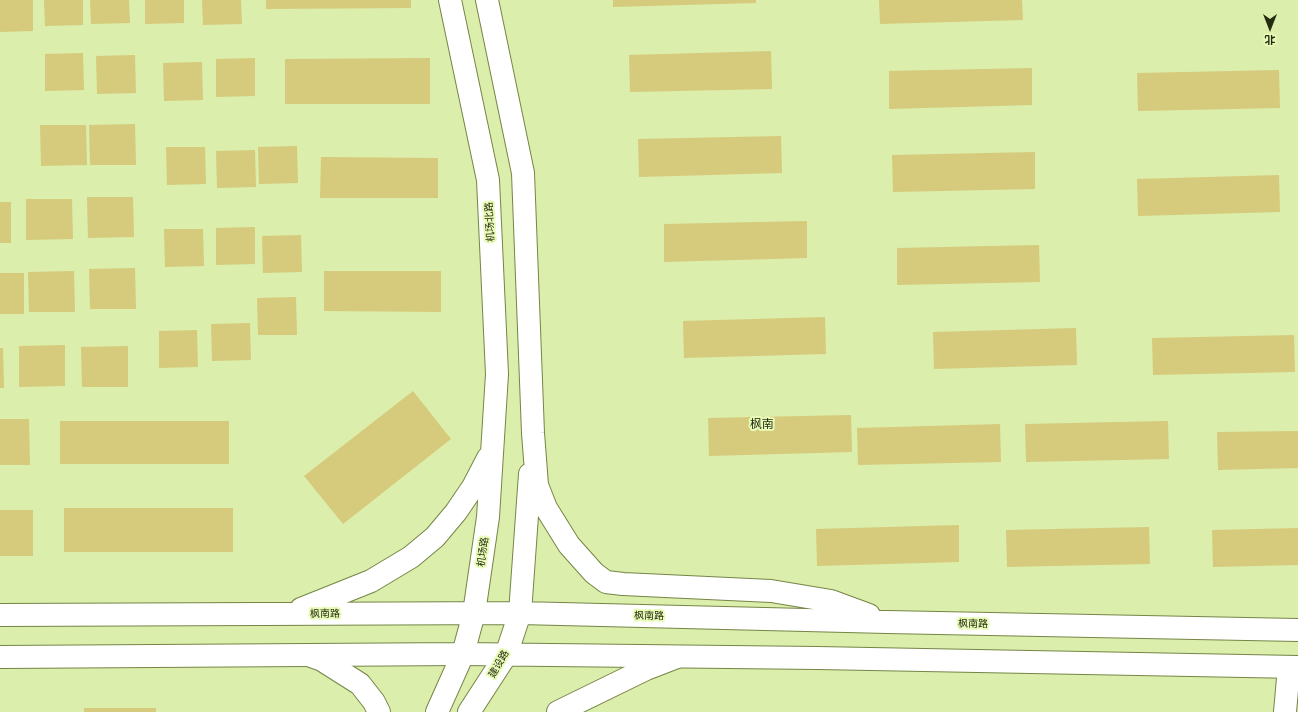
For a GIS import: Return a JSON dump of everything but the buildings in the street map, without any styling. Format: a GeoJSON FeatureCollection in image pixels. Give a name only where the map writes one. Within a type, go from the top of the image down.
{"type":"FeatureCollection","features":[{"type":"Feature","properties":{"kind":"main road","name":"机场北路"},"geometry":{"type":"LineString","coordinates":[[450,0],[488,180],[497,374],[492,448]]}},
{"type":"Feature","properties":{"kind":"main road"},"geometry":{"type":"LineString","coordinates":[[487,0],[523,173],[533,433],[537,485],[546,508],[569,545],[594,573],[606,582],[771,591],[831,601],[887,622]]}},
{"type":"Feature","properties":{"kind":"main road"},"geometry":{"type":"LineString","coordinates":[[520,613],[533,433]]}},
{"type":"Feature","properties":{"kind":"main road","name":"机场路"},"geometry":{"type":"LineString","coordinates":[[463,654],[474,613],[488,517],[492,448]]}},
{"type":"Feature","properties":{"kind":"main road"},"geometry":{"type":"LineString","coordinates":[[287,614],[371,581],[411,557],[435,537],[456,512],[473,487],[492,448]]}},
{"type":"Feature","properties":{"kind":"main road","name":"枫南路"},"geometry":{"type":"LineString","coordinates":[[0,615],[520,613],[1298,630]]}},
{"type":"Feature","properties":{"kind":"main road","name":"建设路"},"geometry":{"type":"LineString","coordinates":[[469,712],[506,655],[520,613]]}},
{"type":"Feature","properties":{"kind":"main road"},"geometry":{"type":"LineString","coordinates":[[437,712],[463,654]]}},
{"type":"Feature","properties":{"kind":"main road"},"geometry":{"type":"LineString","coordinates":[[0,657],[463,654],[816,658],[1293,667],[1285,712]]}},
{"type":"Feature","properties":{"kind":"main road"},"geometry":{"type":"LineString","coordinates":[[308,655],[322,660],[360,684],[374,702],[379,712]]}},
{"type":"Feature","properties":{"kind":"main road"},"geometry":{"type":"LineString","coordinates":[[558,712],[676,657]]}},
{"type":"Feature","properties":{"kind":"district","name":"枫南"},"geometry":{"type":"Point","coordinates":[762,424]}}]}
